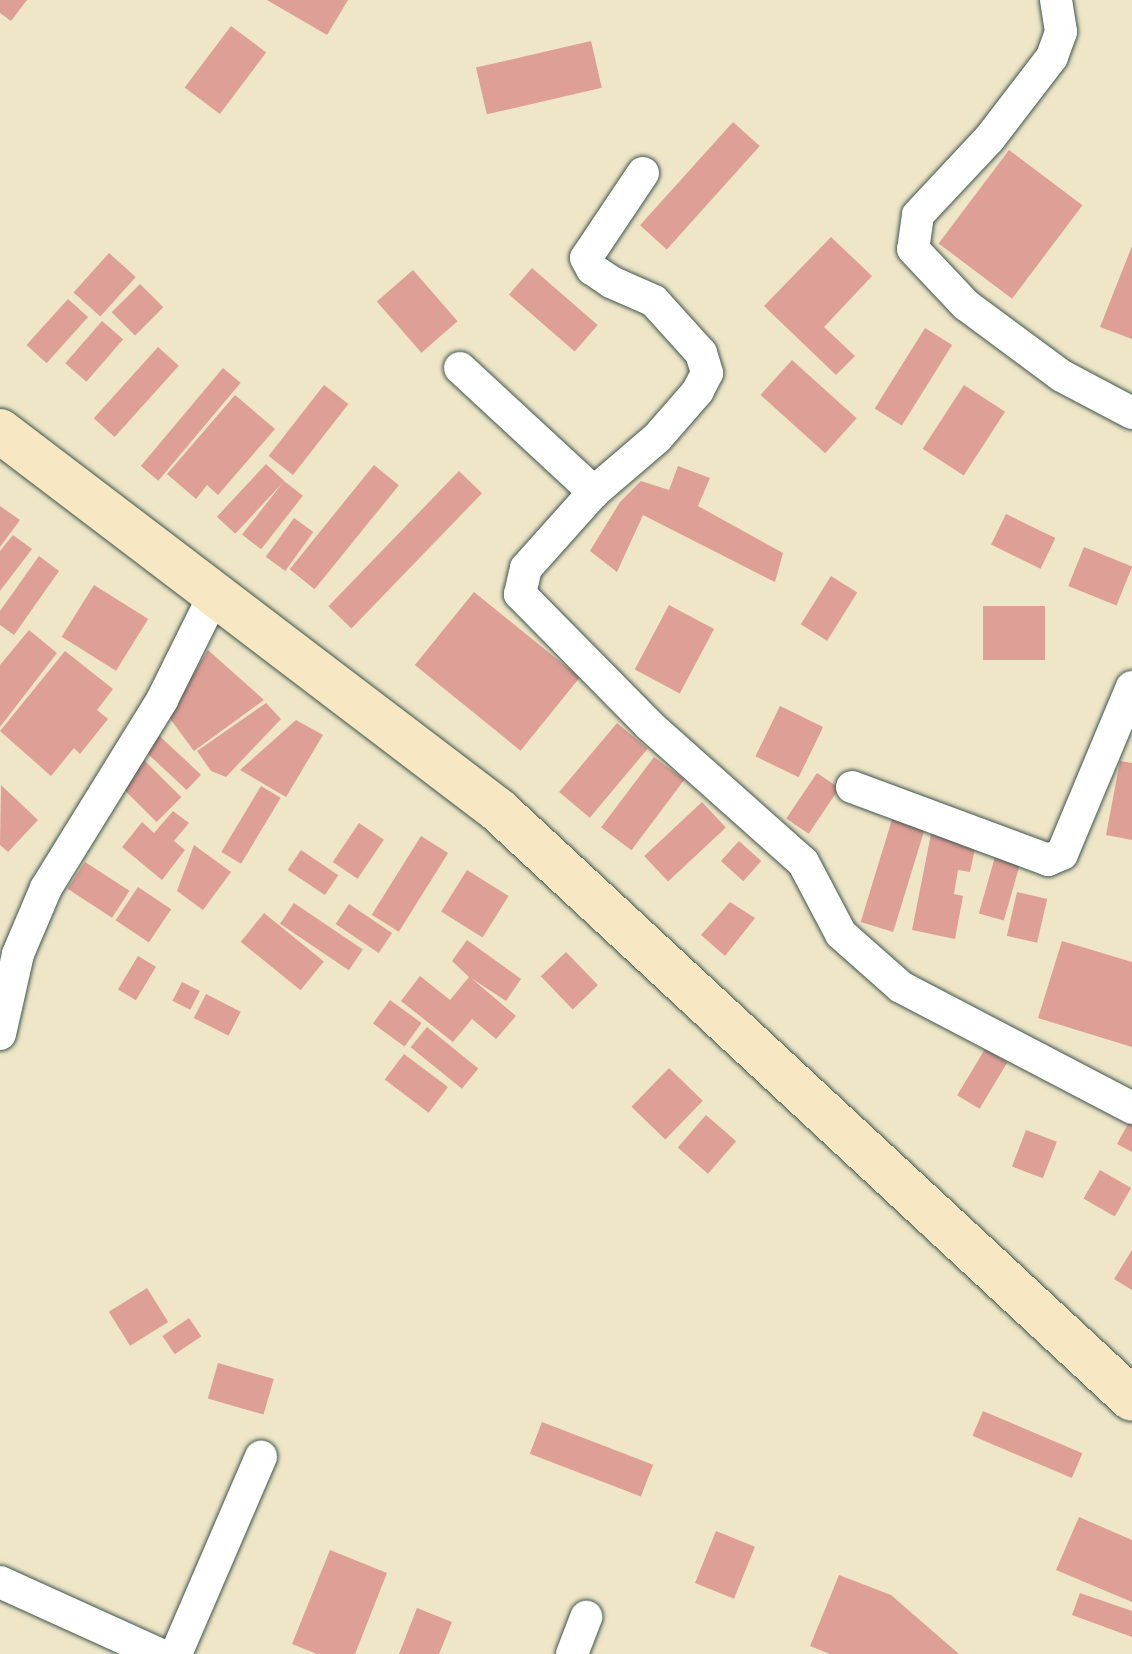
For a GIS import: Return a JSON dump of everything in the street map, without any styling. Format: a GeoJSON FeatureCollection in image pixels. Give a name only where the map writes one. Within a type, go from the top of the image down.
{"type":"FeatureCollection","features":[{"type":"Feature","properties":{"kind":"street"},"geometry":{"type":"LineString","coordinates":[[1056,0],[1061,32],[1052,57],[989,139],[918,215],[913,249],[966,305],[1062,376],[1132,413]]}},
{"type":"Feature","properties":{"kind":"street"},"geometry":{"type":"LineString","coordinates":[[643,173],[586,258],[592,269],[611,282],[654,301],[701,353],[707,373],[698,391],[657,438],[594,492],[526,568],[520,594],[534,613],[803,862],[841,934],[901,987],[1132,1108]]}},
{"type":"Feature","properties":{"kind":"street"},"geometry":{"type":"LineString","coordinates":[[460,368],[594,492]]}},
{"type":"Feature","properties":{"kind":"street"},"geometry":{"type":"LineString","coordinates":[[0,431],[498,810],[1132,1399]]}},
{"type":"Feature","properties":{"kind":"street"},"geometry":{"type":"LineString","coordinates":[[0,1034],[18,954],[46,888],[162,700],[215,593]]}},
{"type":"Feature","properties":{"kind":"street"},"geometry":{"type":"LineString","coordinates":[[852,787],[1048,860],[1062,854],[1132,687]]}},
{"type":"Feature","properties":{"kind":"street"},"geometry":{"type":"LineString","coordinates":[[176,1654],[261,1457]]}},
{"type":"Feature","properties":{"kind":"street"},"geometry":{"type":"LineString","coordinates":[[0,1582],[159,1654]]}},
{"type":"Feature","properties":{"kind":"street"},"geometry":{"type":"LineString","coordinates":[[572,1654],[586,1617]]}},
{"type":"Feature","properties":{"kind":"building"},"geometry":{"type":"Polygon","coordinates":[[[0,0],[27,0],[11,21],[0,13],[0,0]]]}},
{"type":"Feature","properties":{"kind":"building"},"geometry":{"type":"Polygon","coordinates":[[[267,0],[348,0],[327,35],[267,0]]]}},
{"type":"Feature","properties":{"kind":"building"},"geometry":{"type":"Polygon","coordinates":[[[231,26],[266,52],[220,114],[185,87],[231,26]]]}},
{"type":"Feature","properties":{"kind":"building"},"geometry":{"type":"Polygon","coordinates":[[[591,41],[602,88],[487,114],[476,68],[591,41]]]}},
{"type":"Feature","properties":{"kind":"building"},"geometry":{"type":"Polygon","coordinates":[[[733,122],[760,146],[667,249],[640,225],[733,122]]]}},
{"type":"Feature","properties":{"kind":"building"},"geometry":{"type":"Polygon","coordinates":[[[1009,150],[1082,205],[1012,299],[939,243],[1009,150]]]}},
{"type":"Feature","properties":{"kind":"building"},"geometry":{"type":"Polygon","coordinates":[[[831,237],[872,276],[824,327],[855,356],[836,375],[764,306],[831,237]]]}},
{"type":"Feature","properties":{"kind":"building"},"geometry":{"type":"Polygon","coordinates":[[[1132,246],[1132,339],[1100,327],[1132,246]]]}},
{"type":"Feature","properties":{"kind":"building"},"geometry":{"type":"Polygon","coordinates":[[[109,253],[136,277],[100,316],[74,292],[109,253]]]}},
{"type":"Feature","properties":{"kind":"building"},"geometry":{"type":"Polygon","coordinates":[[[532,268],[598,325],[575,351],[509,294],[532,268]]]}},
{"type":"Feature","properties":{"kind":"building"},"geometry":{"type":"Polygon","coordinates":[[[413,270],[458,321],[421,353],[377,301],[413,270]]]}},
{"type":"Feature","properties":{"kind":"building"},"geometry":{"type":"Polygon","coordinates":[[[140,284],[163,307],[135,336],[112,312],[140,284]]]}},
{"type":"Feature","properties":{"kind":"building"},"geometry":{"type":"Polygon","coordinates":[[[68,299],[88,317],[47,363],[27,345],[68,299]]]}},
{"type":"Feature","properties":{"kind":"building"},"geometry":{"type":"Polygon","coordinates":[[[102,321],[123,339],[86,382],[65,363],[102,321]]]}},
{"type":"Feature","properties":{"kind":"building"},"geometry":{"type":"Polygon","coordinates":[[[925,328],[952,345],[902,426],[875,409],[925,328]]]}},
{"type":"Feature","properties":{"kind":"building"},"geometry":{"type":"Polygon","coordinates":[[[158,347],[179,366],[115,437],[94,418],[158,347]]]}},
{"type":"Feature","properties":{"kind":"building"},"geometry":{"type":"Polygon","coordinates":[[[792,360],[857,418],[825,453],[761,395],[792,360]]]}},
{"type":"Feature","properties":{"kind":"building"},"geometry":{"type":"Polygon","coordinates":[[[223,368],[241,383],[158,481],[141,466],[223,368]]]}},
{"type":"Feature","properties":{"kind":"building"},"geometry":{"type":"Polygon","coordinates":[[[324,385],[348,404],[293,475],[269,456],[324,385]]]}},
{"type":"Feature","properties":{"kind":"building"},"geometry":{"type":"Polygon","coordinates":[[[964,385],[1005,412],[964,475],[923,449],[964,385]]]}},
{"type":"Feature","properties":{"kind":"building"},"geometry":{"type":"Polygon","coordinates":[[[235,395],[275,429],[218,495],[207,485],[196,499],[167,474],[235,395]]]}},
{"type":"Feature","properties":{"kind":"building"},"geometry":{"type":"Polygon","coordinates":[[[266,464],[284,481],[235,534],[217,517],[266,464]]]}},
{"type":"Feature","properties":{"kind":"building"},"geometry":{"type":"Polygon","coordinates":[[[374,465],[399,485],[315,589],[290,569],[374,465]]]}},
{"type":"Feature","properties":{"kind":"building"},"geometry":{"type":"Polygon","coordinates":[[[678,466],[710,478],[698,506],[783,553],[775,582],[643,515],[617,572],[590,551],[620,502],[641,481],[669,490],[678,466]]]}},
{"type":"Feature","properties":{"kind":"building"},"geometry":{"type":"Polygon","coordinates":[[[459,471],[482,493],[351,628],[328,606],[459,471]]]}},
{"type":"Feature","properties":{"kind":"building"},"geometry":{"type":"Polygon","coordinates":[[[284,481],[303,496],[261,549],[242,535],[284,481]]]}},
{"type":"Feature","properties":{"kind":"building"},"geometry":{"type":"Polygon","coordinates":[[[0,506],[20,520],[0,547],[0,506]]]}},
{"type":"Feature","properties":{"kind":"building"},"geometry":{"type":"Polygon","coordinates":[[[1006,514],[1055,538],[1041,569],[991,545],[1006,514]]]}},
{"type":"Feature","properties":{"kind":"building"},"geometry":{"type":"Polygon","coordinates":[[[294,518],[313,532],[285,571],[266,557],[294,518]]]}},
{"type":"Feature","properties":{"kind":"building"},"geometry":{"type":"Polygon","coordinates":[[[13,535],[32,549],[0,591],[0,551],[13,535]]]}},
{"type":"Feature","properties":{"kind":"building"},"geometry":{"type":"Polygon","coordinates":[[[1084,547],[1132,566],[1116,605],[1068,586],[1084,547]]]}},
{"type":"Feature","properties":{"kind":"building"},"geometry":{"type":"Polygon","coordinates":[[[39,556],[59,571],[14,635],[0,625],[0,611],[39,556]]]}},
{"type":"Feature","properties":{"kind":"building"},"geometry":{"type":"Polygon","coordinates":[[[831,576],[857,592],[827,641],[801,624],[831,576]]]}},
{"type":"Feature","properties":{"kind":"building"},"geometry":{"type":"Polygon","coordinates":[[[94,585],[148,619],[116,671],[62,637],[94,585]]]}},
{"type":"Feature","properties":{"kind":"building"},"geometry":{"type":"Polygon","coordinates":[[[474,592],[580,678],[521,751],[415,665],[474,592]]]}},
{"type":"Feature","properties":{"kind":"building"},"geometry":{"type":"Polygon","coordinates":[[[669,605],[714,629],[680,693],[635,669],[669,605]]]}},
{"type":"Feature","properties":{"kind":"building"},"geometry":{"type":"Polygon","coordinates":[[[983,606],[1045,606],[1045,660],[983,660],[983,606]]]}},
{"type":"Feature","properties":{"kind":"building"},"geometry":{"type":"Polygon","coordinates":[[[29,630],[57,653],[0,727],[0,665],[29,630]]]}},
{"type":"Feature","properties":{"kind":"building"},"geometry":{"type":"Polygon","coordinates":[[[208,650],[264,700],[194,751],[168,716],[208,650]]]}},
{"type":"Feature","properties":{"kind":"building"},"geometry":{"type":"Polygon","coordinates":[[[65,651],[113,689],[97,710],[108,719],[80,754],[74,748],[51,776],[0,731],[65,651]]]}},
{"type":"Feature","properties":{"kind":"building"},"geometry":{"type":"Polygon","coordinates":[[[266,703],[281,719],[226,777],[211,771],[197,751],[266,703]]]}},
{"type":"Feature","properties":{"kind":"building"},"geometry":{"type":"Polygon","coordinates":[[[780,706],[823,727],[799,777],[755,756],[780,706]]]}},
{"type":"Feature","properties":{"kind":"building"},"geometry":{"type":"Polygon","coordinates":[[[296,720],[323,735],[286,797],[240,770],[296,720]]]}},
{"type":"Feature","properties":{"kind":"building"},"geometry":{"type":"Polygon","coordinates":[[[617,723],[648,749],[590,818],[559,792],[617,723]]]}},
{"type":"Feature","properties":{"kind":"building"},"geometry":{"type":"Polygon","coordinates":[[[152,729],[201,775],[187,790],[138,744],[152,729]]]}},
{"type":"Feature","properties":{"kind":"building"},"geometry":{"type":"Polygon","coordinates":[[[141,757],[181,797],[157,822],[116,782],[141,757]]]}},
{"type":"Feature","properties":{"kind":"building"},"geometry":{"type":"Polygon","coordinates":[[[654,757],[684,780],[631,850],[601,827],[654,757]]]}},
{"type":"Feature","properties":{"kind":"building"},"geometry":{"type":"Polygon","coordinates":[[[1120,761],[1132,763],[1132,840],[1106,835],[1120,761]]]}},
{"type":"Feature","properties":{"kind":"building"},"geometry":{"type":"Polygon","coordinates":[[[817,773],[839,788],[809,834],[786,819],[817,773]]]}},
{"type":"Feature","properties":{"kind":"building"},"geometry":{"type":"Polygon","coordinates":[[[1,785],[38,820],[8,852],[0,845],[1,785]]]}},
{"type":"Feature","properties":{"kind":"building"},"geometry":{"type":"Polygon","coordinates":[[[261,786],[281,798],[241,864],[221,852],[261,786]]]}},
{"type":"Feature","properties":{"kind":"building"},"geometry":{"type":"Polygon","coordinates":[[[702,802],[726,828],[668,881],[644,856],[702,802]]]}},
{"type":"Feature","properties":{"kind":"building"},"geometry":{"type":"Polygon","coordinates":[[[173,811],[189,823],[174,841],[185,850],[162,880],[122,847],[142,822],[154,833],[173,811]]]}},
{"type":"Feature","properties":{"kind":"building"},"geometry":{"type":"Polygon","coordinates":[[[894,813],[927,823],[893,932],[861,922],[894,813]]]}},
{"type":"Feature","properties":{"kind":"building"},"geometry":{"type":"Polygon","coordinates":[[[359,823],[384,840],[358,879],[333,862],[359,823]]]}},
{"type":"Feature","properties":{"kind":"building"},"geometry":{"type":"Polygon","coordinates":[[[931,834],[976,844],[970,872],[958,870],[954,894],[963,896],[955,939],[912,930],[931,834]]]}},
{"type":"Feature","properties":{"kind":"building"},"geometry":{"type":"Polygon","coordinates":[[[421,836],[448,853],[399,932],[372,915],[421,836]]]}},
{"type":"Feature","properties":{"kind":"building"},"geometry":{"type":"Polygon","coordinates":[[[739,841],[761,861],[743,881],[721,861],[739,841]]]}},
{"type":"Feature","properties":{"kind":"building"},"geometry":{"type":"Polygon","coordinates":[[[194,845],[231,872],[203,910],[177,891],[194,845]]]}},
{"type":"Feature","properties":{"kind":"building"},"geometry":{"type":"Polygon","coordinates":[[[301,850],[338,875],[325,895],[288,870],[301,850]]]}},
{"type":"Feature","properties":{"kind":"building"},"geometry":{"type":"Polygon","coordinates":[[[997,850],[1022,857],[1004,921],[979,913],[997,850]]]}},
{"type":"Feature","properties":{"kind":"building"},"geometry":{"type":"Polygon","coordinates":[[[85,862],[129,891],[112,918],[68,889],[85,862]]]}},
{"type":"Feature","properties":{"kind":"building"},"geometry":{"type":"Polygon","coordinates":[[[467,870],[509,896],[483,938],[441,912],[467,870]]]}},
{"type":"Feature","properties":{"kind":"building"},"geometry":{"type":"Polygon","coordinates":[[[138,887],[171,909],[149,943],[116,920],[138,887]]]}},
{"type":"Feature","properties":{"kind":"building"},"geometry":{"type":"Polygon","coordinates":[[[1017,892],[1047,899],[1037,943],[1007,936],[1017,892]]]}},
{"type":"Feature","properties":{"kind":"building"},"geometry":{"type":"Polygon","coordinates":[[[730,902],[755,918],[725,956],[701,935],[730,902]]]}},
{"type":"Feature","properties":{"kind":"building"},"geometry":{"type":"Polygon","coordinates":[[[294,903],[363,949],[349,970],[280,924],[294,903]]]}},
{"type":"Feature","properties":{"kind":"building"},"geometry":{"type":"Polygon","coordinates":[[[349,904],[392,933],[379,953],[336,924],[349,904]]]}},
{"type":"Feature","properties":{"kind":"building"},"geometry":{"type":"Polygon","coordinates":[[[264,913],[324,961],[301,990],[241,942],[264,913]]]}},
{"type":"Feature","properties":{"kind":"building"},"geometry":{"type":"Polygon","coordinates":[[[467,940],[521,979],[506,1001],[471,978],[516,1016],[496,1039],[472,1019],[453,1042],[401,1001],[420,976],[450,1000],[469,977],[452,961],[467,940]]]}},
{"type":"Feature","properties":{"kind":"building"},"geometry":{"type":"Polygon","coordinates":[[[1062,941],[1132,962],[1132,1047],[1038,1018],[1062,941]]]}},
{"type":"Feature","properties":{"kind":"building"},"geometry":{"type":"Polygon","coordinates":[[[566,952],[598,985],[573,1009],[541,976],[566,952]]]}},
{"type":"Feature","properties":{"kind":"building"},"geometry":{"type":"Polygon","coordinates":[[[138,956],[156,967],[136,1000],[118,989],[138,956]]]}},
{"type":"Feature","properties":{"kind":"building"},"geometry":{"type":"Polygon","coordinates":[[[182,982],[200,991],[190,1010],[172,1001],[182,982]]]}},
{"type":"Feature","properties":{"kind":"building"},"geometry":{"type":"Polygon","coordinates":[[[206,994],[241,1012],[228,1036],[194,1018],[206,994]]]}},
{"type":"Feature","properties":{"kind":"building"},"geometry":{"type":"Polygon","coordinates":[[[390,1000],[422,1023],[405,1046],[373,1023],[390,1000]]]}},
{"type":"Feature","properties":{"kind":"building"},"geometry":{"type":"Polygon","coordinates":[[[427,1027],[478,1069],[462,1089],[411,1047],[427,1027]]]}},
{"type":"Feature","properties":{"kind":"building"},"geometry":{"type":"Polygon","coordinates":[[[985,1049],[1007,1062],[979,1109],[957,1095],[985,1049]]]}},
{"type":"Feature","properties":{"kind":"building"},"geometry":{"type":"Polygon","coordinates":[[[404,1054],[448,1087],[429,1113],[385,1080],[404,1054]]]}},
{"type":"Feature","properties":{"kind":"building"},"geometry":{"type":"Polygon","coordinates":[[[669,1068],[703,1101],[665,1139],[631,1107],[669,1068]]]}},
{"type":"Feature","properties":{"kind":"building"},"geometry":{"type":"Polygon","coordinates":[[[706,1115],[736,1141],[708,1174],[678,1147],[706,1115]]]}},
{"type":"Feature","properties":{"kind":"building"},"geometry":{"type":"Polygon","coordinates":[[[1129,1122],[1132,1123],[1132,1152],[1117,1144],[1129,1122]]]}},
{"type":"Feature","properties":{"kind":"building"},"geometry":{"type":"Polygon","coordinates":[[[1026,1130],[1057,1142],[1043,1178],[1012,1166],[1026,1130]]]}},
{"type":"Feature","properties":{"kind":"building"},"geometry":{"type":"Polygon","coordinates":[[[1100,1170],[1131,1188],[1115,1217],[1084,1199],[1100,1170]]]}},
{"type":"Feature","properties":{"kind":"building"},"geometry":{"type":"Polygon","coordinates":[[[1132,1250],[1132,1290],[1114,1279],[1132,1250]]]}},
{"type":"Feature","properties":{"kind":"building"},"geometry":{"type":"Polygon","coordinates":[[[147,1288],[168,1322],[130,1346],[109,1312],[147,1288]]]}},
{"type":"Feature","properties":{"kind":"building"},"geometry":{"type":"Polygon","coordinates":[[[189,1318],[201,1336],[175,1354],[162,1336],[189,1318]]]}},
{"type":"Feature","properties":{"kind":"building"},"geometry":{"type":"Polygon","coordinates":[[[218,1363],[274,1379],[264,1415],[208,1399],[218,1363]]]}},
{"type":"Feature","properties":{"kind":"building"},"geometry":{"type":"Polygon","coordinates":[[[983,1411],[1082,1453],[1072,1478],[972,1436],[983,1411]]]}},
{"type":"Feature","properties":{"kind":"building"},"geometry":{"type":"Polygon","coordinates":[[[542,1422],[653,1465],[641,1496],[530,1454],[542,1422]]]}},
{"type":"Feature","properties":{"kind":"building"},"geometry":{"type":"Polygon","coordinates":[[[1079,1517],[1132,1540],[1132,1602],[1056,1570],[1079,1517]]]}},
{"type":"Feature","properties":{"kind":"building"},"geometry":{"type":"Polygon","coordinates":[[[716,1531],[755,1547],[734,1599],[695,1583],[716,1531]]]}},
{"type":"Feature","properties":{"kind":"building"},"geometry":{"type":"Polygon","coordinates":[[[330,1550],[387,1573],[355,1654],[317,1654],[292,1644],[330,1550]]]}},
{"type":"Feature","properties":{"kind":"building"},"geometry":{"type":"Polygon","coordinates":[[[839,1575],[891,1595],[959,1654],[830,1654],[810,1646],[839,1575]]]}},
{"type":"Feature","properties":{"kind":"building"},"geometry":{"type":"Polygon","coordinates":[[[1080,1593],[1132,1611],[1132,1637],[1072,1615],[1080,1593]]]}},
{"type":"Feature","properties":{"kind":"building"},"geometry":{"type":"Polygon","coordinates":[[[417,1608],[452,1622],[439,1654],[399,1654],[417,1608]]]}}]}
